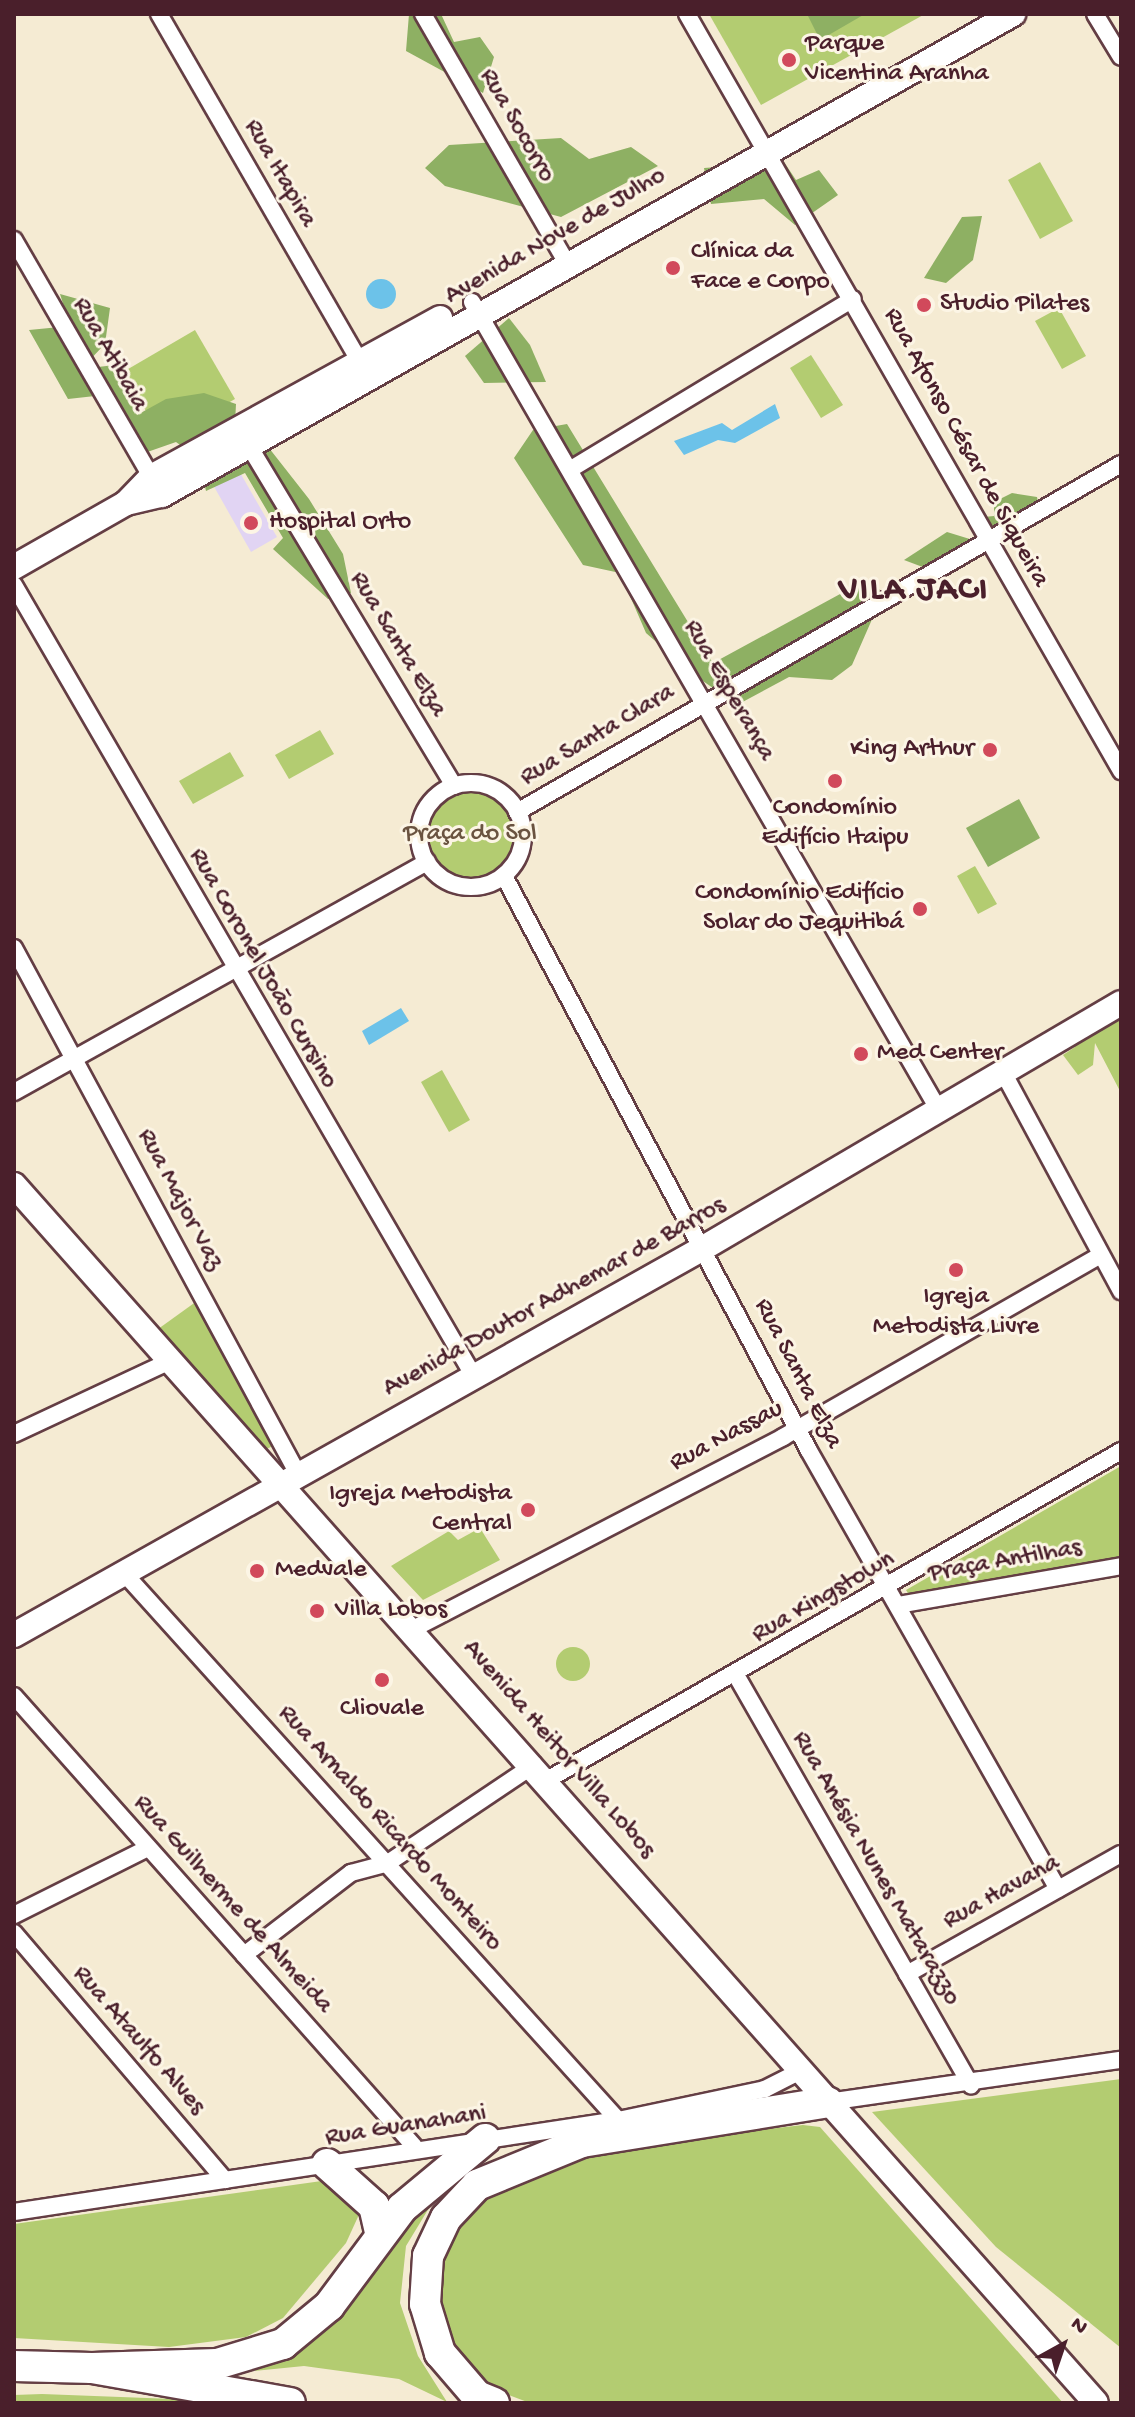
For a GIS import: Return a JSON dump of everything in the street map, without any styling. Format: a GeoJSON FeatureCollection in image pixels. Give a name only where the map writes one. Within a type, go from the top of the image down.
{"type":"FeatureCollection","features":[{"type":"Feature","properties":{"kind":"highway"},"geometry":{"type":"LineString","coordinates":[[494,2403],[477,2396],[440,2353],[425,2304],[428,2256],[446,2218],[477,2185],[582,2142],[828,2102]]}},
{"type":"Feature","properties":{"kind":"highway"},"geometry":{"type":"LineString","coordinates":[[14,2366],[92,2368],[217,2364],[283,2344],[329,2306],[380,2233],[485,2139]]}},
{"type":"Feature","properties":{"kind":"highway"},"geometry":{"type":"LineString","coordinates":[[327,2164],[367,2196],[380,2233]]}},
{"type":"Feature","properties":{"kind":"highway"},"geometry":{"type":"LineString","coordinates":[[92,2368],[290,2403]]}},
{"type":"Feature","properties":{"kind":"street","name":"Rua Itapira"},"geometry":{"type":"LineString","coordinates":[[159,14],[358,359]]}},
{"type":"Feature","properties":{"kind":"street","name":"Rua Socorro"},"geometry":{"type":"LineString","coordinates":[[423,14],[564,257]]}},
{"type":"Feature","properties":{"kind":"street","name":"Rua Afonso César de Siqueira"},"geometry":{"type":"LineString","coordinates":[[687,14],[1121,771]]}},
{"type":"Feature","properties":{"kind":"street","name":"Avenida Nove de Julho"},"geometry":{"type":"LineString","coordinates":[[157,486],[249,446],[476,307],[763,144],[981,14]]}},
{"type":"Feature","properties":{"kind":"street","name":"Avenida Nove de Julho"},"geometry":{"type":"LineString","coordinates":[[763,144],[1013,14]]}},
{"type":"Feature","properties":{"kind":"street"},"geometry":{"type":"LineString","coordinates":[[1095,14],[1121,57]]}},
{"type":"Feature","properties":{"kind":"street","name":"Rua Atibaia"},"geometry":{"type":"LineString","coordinates":[[14,240],[157,486]]}},
{"type":"Feature","properties":{"kind":"street"},"geometry":{"type":"LineString","coordinates":[[571,469],[853,299]]}},
{"type":"Feature","properties":{"kind":"street","name":"Avenida Nove de Julho"},"geometry":{"type":"LineString","coordinates":[[14,567],[157,486],[358,359],[476,307]]}},
{"type":"Feature","properties":{"kind":"street","name":"Rua Esperança"},"geometry":{"type":"LineString","coordinates":[[476,307],[706,700],[937,1107]]}},
{"type":"Feature","properties":{"kind":"street","name":"Rua Santa Elza"},"geometry":{"type":"LineString","coordinates":[[249,446],[454,786]]}},
{"type":"Feature","properties":{"kind":"street","name":"Rua Santa Clara"},"geometry":{"type":"LineString","coordinates":[[517,812],[706,700],[1121,464]]}},
{"type":"Feature","properties":{"kind":"street","name":"Rua Coronel João Cursino"},"geometry":{"type":"LineString","coordinates":[[14,585],[233,969],[473,1375]]}},
{"type":"Feature","properties":{"kind":"street"},"geometry":{"type":"LineString","coordinates":[[485,785],[517,812],[522,848],[504,876],[472,887],[454,884],[427,862],[422,817],[454,786],[485,785]]}},
{"type":"Feature","properties":{"kind":"street"},"geometry":{"type":"LineString","coordinates":[[14,1092],[427,862]]}},
{"type":"Feature","properties":{"kind":"street","name":"Rua Santa Elza"},"geometry":{"type":"LineString","coordinates":[[504,876],[888,1589],[1058,1889]]}},
{"type":"Feature","properties":{"kind":"street","name":"Rua Major Vaz"},"geometry":{"type":"LineString","coordinates":[[14,948],[76,1058],[291,1480]]}},
{"type":"Feature","properties":{"kind":"street","name":"Avenida Doutor Adhemar de Barros"},"geometry":{"type":"LineString","coordinates":[[14,1635],[705,1247],[937,1107],[1121,1003]]}},
{"type":"Feature","properties":{"kind":"street"},"geometry":{"type":"LineString","coordinates":[[1003,1072],[1099,1256],[1121,1291]]}},
{"type":"Feature","properties":{"kind":"street","name":"Avenida Heitor Villa Lobos"},"geometry":{"type":"LineString","coordinates":[[14,1185],[168,1362],[291,1480],[415,1628],[800,2071],[1096,2403]]}},
{"type":"Feature","properties":{"kind":"street","name":"Rua Nassau"},"geometry":{"type":"LineString","coordinates":[[415,1628],[799,1426],[1099,1256]]}},
{"type":"Feature","properties":{"kind":"street"},"geometry":{"type":"LineString","coordinates":[[14,1434],[168,1362]]}},
{"type":"Feature","properties":{"kind":"street","name":"Rua Kingstown"},"geometry":{"type":"LineString","coordinates":[[244,1955],[351,1873],[388,1863],[540,1772],[736,1675],[1121,1451]]}},
{"type":"Feature","properties":{"kind":"street","name":"Praça Antilhas"},"geometry":{"type":"LineString","coordinates":[[898,1605],[1121,1566]]}},
{"type":"Feature","properties":{"kind":"street","name":"Rua Arnaldo Ricardo Monteiro"},"geometry":{"type":"LineString","coordinates":[[123,1572],[618,2120]]}},
{"type":"Feature","properties":{"kind":"street","name":"Rua Anésia Nunes Matarazzo"},"geometry":{"type":"LineString","coordinates":[[736,1675],[971,2086]]}},
{"type":"Feature","properties":{"kind":"street","name":"Rua Guilherme de Almeida"},"geometry":{"type":"LineString","coordinates":[[14,1696],[414,2146]]}},
{"type":"Feature","properties":{"kind":"street"},"geometry":{"type":"LineString","coordinates":[[14,1915],[148,1848]]}},
{"type":"Feature","properties":{"kind":"street","name":"Rua Havana"},"geometry":{"type":"LineString","coordinates":[[907,1974],[1121,1854]]}},
{"type":"Feature","properties":{"kind":"street","name":"Rua Ataulfo Alves"},"geometry":{"type":"LineString","coordinates":[[14,1933],[225,2180]]}},
{"type":"Feature","properties":{"kind":"street"},"geometry":{"type":"LineString","coordinates":[[828,2102],[971,2086],[1121,2060]]}},
{"type":"Feature","properties":{"kind":"street","name":"Rua Guanahani"},"geometry":{"type":"LineString","coordinates":[[14,2212],[327,2164],[414,2146],[618,2120],[765,2089],[800,2071]]}},
{"type":"Feature","properties":{"kind":"shaded area","name":"Hospital Orto"},"geometry":{"type":"Polygon","coordinates":[[[238,469],[277,537],[251,552],[212,483],[238,469]]]}},
{"type":"Feature","properties":{"kind":"green space"},"geometry":{"type":"Polygon","coordinates":[[[409,14],[441,14],[454,42],[480,37],[494,57],[483,93],[406,51],[409,14]]]}},
{"type":"Feature","properties":{"kind":"green space","name":"Parque Vicentina Aranha"},"geometry":{"type":"Polygon","coordinates":[[[709,14],[925,14],[761,105],[709,14]]]}},
{"type":"Feature","properties":{"kind":"green space"},"geometry":{"type":"Polygon","coordinates":[[[807,14],[865,14],[820,40],[807,14]]]}},
{"type":"Feature","properties":{"kind":"green space"},"geometry":{"type":"Polygon","coordinates":[[[561,138],[589,159],[631,147],[658,166],[561,217],[445,186],[425,168],[449,145],[561,138]]]}},
{"type":"Feature","properties":{"kind":"green space"},"geometry":{"type":"Polygon","coordinates":[[[784,162],[796,180],[819,170],[838,195],[795,225],[764,199],[711,204],[704,168],[784,162]]]}},
{"type":"Feature","properties":{"kind":"green space"},"geometry":{"type":"Polygon","coordinates":[[[1040,162],[1073,221],[1040,239],[1008,180],[1040,162]]]}},
{"type":"Feature","properties":{"kind":"green space"},"geometry":{"type":"Polygon","coordinates":[[[982,216],[973,260],[946,283],[924,278],[962,217],[982,216]]]}},
{"type":"Feature","properties":{"kind":"green space"},"geometry":{"type":"Polygon","coordinates":[[[60,294],[110,308],[105,344],[81,369],[115,365],[137,415],[166,399],[204,393],[236,404],[234,443],[269,448],[309,499],[343,554],[351,593],[328,599],[273,549],[283,538],[245,473],[206,491],[198,458],[176,442],[133,457],[95,396],[68,399],[29,330],[70,326],[60,294]]]}},
{"type":"Feature","properties":{"kind":"green space"},"geometry":{"type":"Polygon","coordinates":[[[1059,308],[1086,356],[1062,369],[1035,321],[1059,308]]]}},
{"type":"Feature","properties":{"kind":"green space"},"geometry":{"type":"Polygon","coordinates":[[[509,318],[530,345],[546,382],[484,383],[465,356],[509,318]]]}},
{"type":"Feature","properties":{"kind":"green space"},"geometry":{"type":"Polygon","coordinates":[[[195,330],[235,399],[163,440],[123,372],[195,330]]]}},
{"type":"Feature","properties":{"kind":"green space"},"geometry":{"type":"Polygon","coordinates":[[[811,355],[843,405],[821,418],[790,368],[811,355]]]}},
{"type":"Feature","properties":{"kind":"green space"},"geometry":{"type":"Polygon","coordinates":[[[567,424],[713,663],[864,581],[884,592],[852,665],[832,680],[789,677],[737,705],[693,674],[646,633],[620,573],[583,565],[514,458],[533,430],[567,424]]]}},
{"type":"Feature","properties":{"kind":"green space"},"geometry":{"type":"Polygon","coordinates":[[[1012,493],[1037,497],[1042,519],[1002,547],[984,517],[994,516],[994,502],[1012,493]]]}},
{"type":"Feature","properties":{"kind":"green space"},"geometry":{"type":"Polygon","coordinates":[[[947,532],[973,540],[968,561],[944,575],[904,560],[947,532]]]}},
{"type":"Feature","properties":{"kind":"green space"},"geometry":{"type":"Polygon","coordinates":[[[320,730],[334,754],[289,779],[275,755],[320,730]]]}},
{"type":"Feature","properties":{"kind":"green space"},"geometry":{"type":"Polygon","coordinates":[[[230,752],[244,776],[193,804],[179,781],[230,752]]]}},
{"type":"Feature","properties":{"kind":"green space","name":"Praça do Sol"},"geometry":{"type":"Polygon","coordinates":[[[462,792],[478,792],[501,804],[510,818],[513,835],[510,852],[501,866],[478,878],[462,878],[446,871],[434,859],[427,843],[427,827],[434,811],[446,799],[462,792]]]}},
{"type":"Feature","properties":{"kind":"green space"},"geometry":{"type":"Polygon","coordinates":[[[1019,799],[1040,838],[988,867],[966,828],[1019,799]]]}},
{"type":"Feature","properties":{"kind":"green space"},"geometry":{"type":"Polygon","coordinates":[[[975,866],[997,904],[978,914],[957,876],[975,866]]]}},
{"type":"Feature","properties":{"kind":"green space"},"geometry":{"type":"Polygon","coordinates":[[[1121,1003],[1121,1093],[1095,1043],[1093,1065],[1078,1075],[1063,1055],[1075,1047],[1066,1035],[1121,1003]]]}},
{"type":"Feature","properties":{"kind":"green space"},"geometry":{"type":"Polygon","coordinates":[[[442,1070],[470,1120],[449,1132],[421,1082],[442,1070]]]}},
{"type":"Feature","properties":{"kind":"green space"},"geometry":{"type":"Polygon","coordinates":[[[197,1301],[275,1445],[256,1454],[147,1337],[197,1301]]]}},
{"type":"Feature","properties":{"kind":"green space"},"geometry":{"type":"Polygon","coordinates":[[[1121,1466],[1121,1558],[916,1606],[906,1590],[1121,1466]]]}},
{"type":"Feature","properties":{"kind":"green space"},"geometry":{"type":"Polygon","coordinates":[[[480,1528],[500,1560],[423,1600],[391,1566],[449,1531],[458,1540],[480,1528]]]}},
{"type":"Feature","properties":{"kind":"green space"},"geometry":{"type":"Polygon","coordinates":[[[573,1647],[585,1652],[590,1664],[585,1676],[573,1681],[561,1676],[556,1664],[561,1652],[573,1647]]]}},
{"type":"Feature","properties":{"kind":"green space"},"geometry":{"type":"Polygon","coordinates":[[[1121,2079],[1121,2348],[996,2247],[872,2112],[1121,2079]]]}},
{"type":"Feature","properties":{"kind":"green space"},"geometry":{"type":"Polygon","coordinates":[[[803,2125],[820,2127],[1063,2403],[530,2403],[485,2386],[445,2342],[434,2303],[442,2241],[479,2191],[601,2149],[803,2125]]]}},
{"type":"Feature","properties":{"kind":"green space"},"geometry":{"type":"Polygon","coordinates":[[[343,2178],[362,2208],[346,2243],[283,2318],[246,2337],[169,2347],[14,2338],[14,2224],[343,2178]]]}},
{"type":"Feature","properties":{"kind":"green space"},"geometry":{"type":"Polygon","coordinates":[[[446,2180],[406,2246],[400,2303],[418,2356],[447,2402],[399,2379],[304,2366],[254,2371],[316,2325],[446,2180]]]}},
{"type":"Feature","properties":{"kind":"green space"},"geometry":{"type":"Polygon","coordinates":[[[14,2395],[173,2399],[201,2403],[14,2403],[14,2395]]]}},
{"type":"Feature","properties":{"kind":"water"},"geometry":{"type":"Polygon","coordinates":[[[381,279],[387,280],[395,288],[395,300],[387,308],[381,309],[375,308],[367,300],[366,294],[367,288],[375,280],[381,279]]]}},
{"type":"Feature","properties":{"kind":"water"},"geometry":{"type":"Polygon","coordinates":[[[775,404],[780,418],[735,443],[718,440],[684,455],[674,441],[722,423],[732,430],[775,404]]]}},
{"type":"Feature","properties":{"kind":"water"},"geometry":{"type":"Polygon","coordinates":[[[401,1008],[409,1021],[369,1045],[362,1031],[401,1008]]]}},
{"type":"Feature","properties":{"kind":"place","name":"Parque Vicentina Aranha"},"geometry":{"type":"Point","coordinates":[789,60]}},
{"type":"Feature","properties":{"kind":"place","name":"Clínica da Face e Corpo"},"geometry":{"type":"Point","coordinates":[673,268]}},
{"type":"Feature","properties":{"kind":"place","name":"Studio Pilates"},"geometry":{"type":"Point","coordinates":[924,305]}},
{"type":"Feature","properties":{"kind":"place","name":"Hospital Orto"},"geometry":{"type":"Point","coordinates":[251,523]}},
{"type":"Feature","properties":{"kind":"place","name":"King Arthur"},"geometry":{"type":"Point","coordinates":[990,750]}},
{"type":"Feature","properties":{"kind":"place","name":"Condomínio Edifício Itaipu"},"geometry":{"type":"Point","coordinates":[835,781]}},
{"type":"Feature","properties":{"kind":"place","name":"Condomínio Edifício Solar do Jequitibá"},"geometry":{"type":"Point","coordinates":[920,909]}},
{"type":"Feature","properties":{"kind":"place","name":"Med Center"},"geometry":{"type":"Point","coordinates":[861,1054]}},
{"type":"Feature","properties":{"kind":"place","name":"Igreja Metodista Livre"},"geometry":{"type":"Point","coordinates":[956,1270]}},
{"type":"Feature","properties":{"kind":"place","name":"Igreja Metodista Central"},"geometry":{"type":"Point","coordinates":[528,1510]}},
{"type":"Feature","properties":{"kind":"place","name":"Medvale"},"geometry":{"type":"Point","coordinates":[257,1571]}},
{"type":"Feature","properties":{"kind":"place","name":"Villa Lobos"},"geometry":{"type":"Point","coordinates":[317,1611]}},
{"type":"Feature","properties":{"kind":"place","name":"Cliovale"},"geometry":{"type":"Point","coordinates":[382,1680]}},
{"type":"Feature","properties":{"kind":"district","name":"VILA JACI"},"geometry":{"type":"Point","coordinates":[914,592]}}]}
